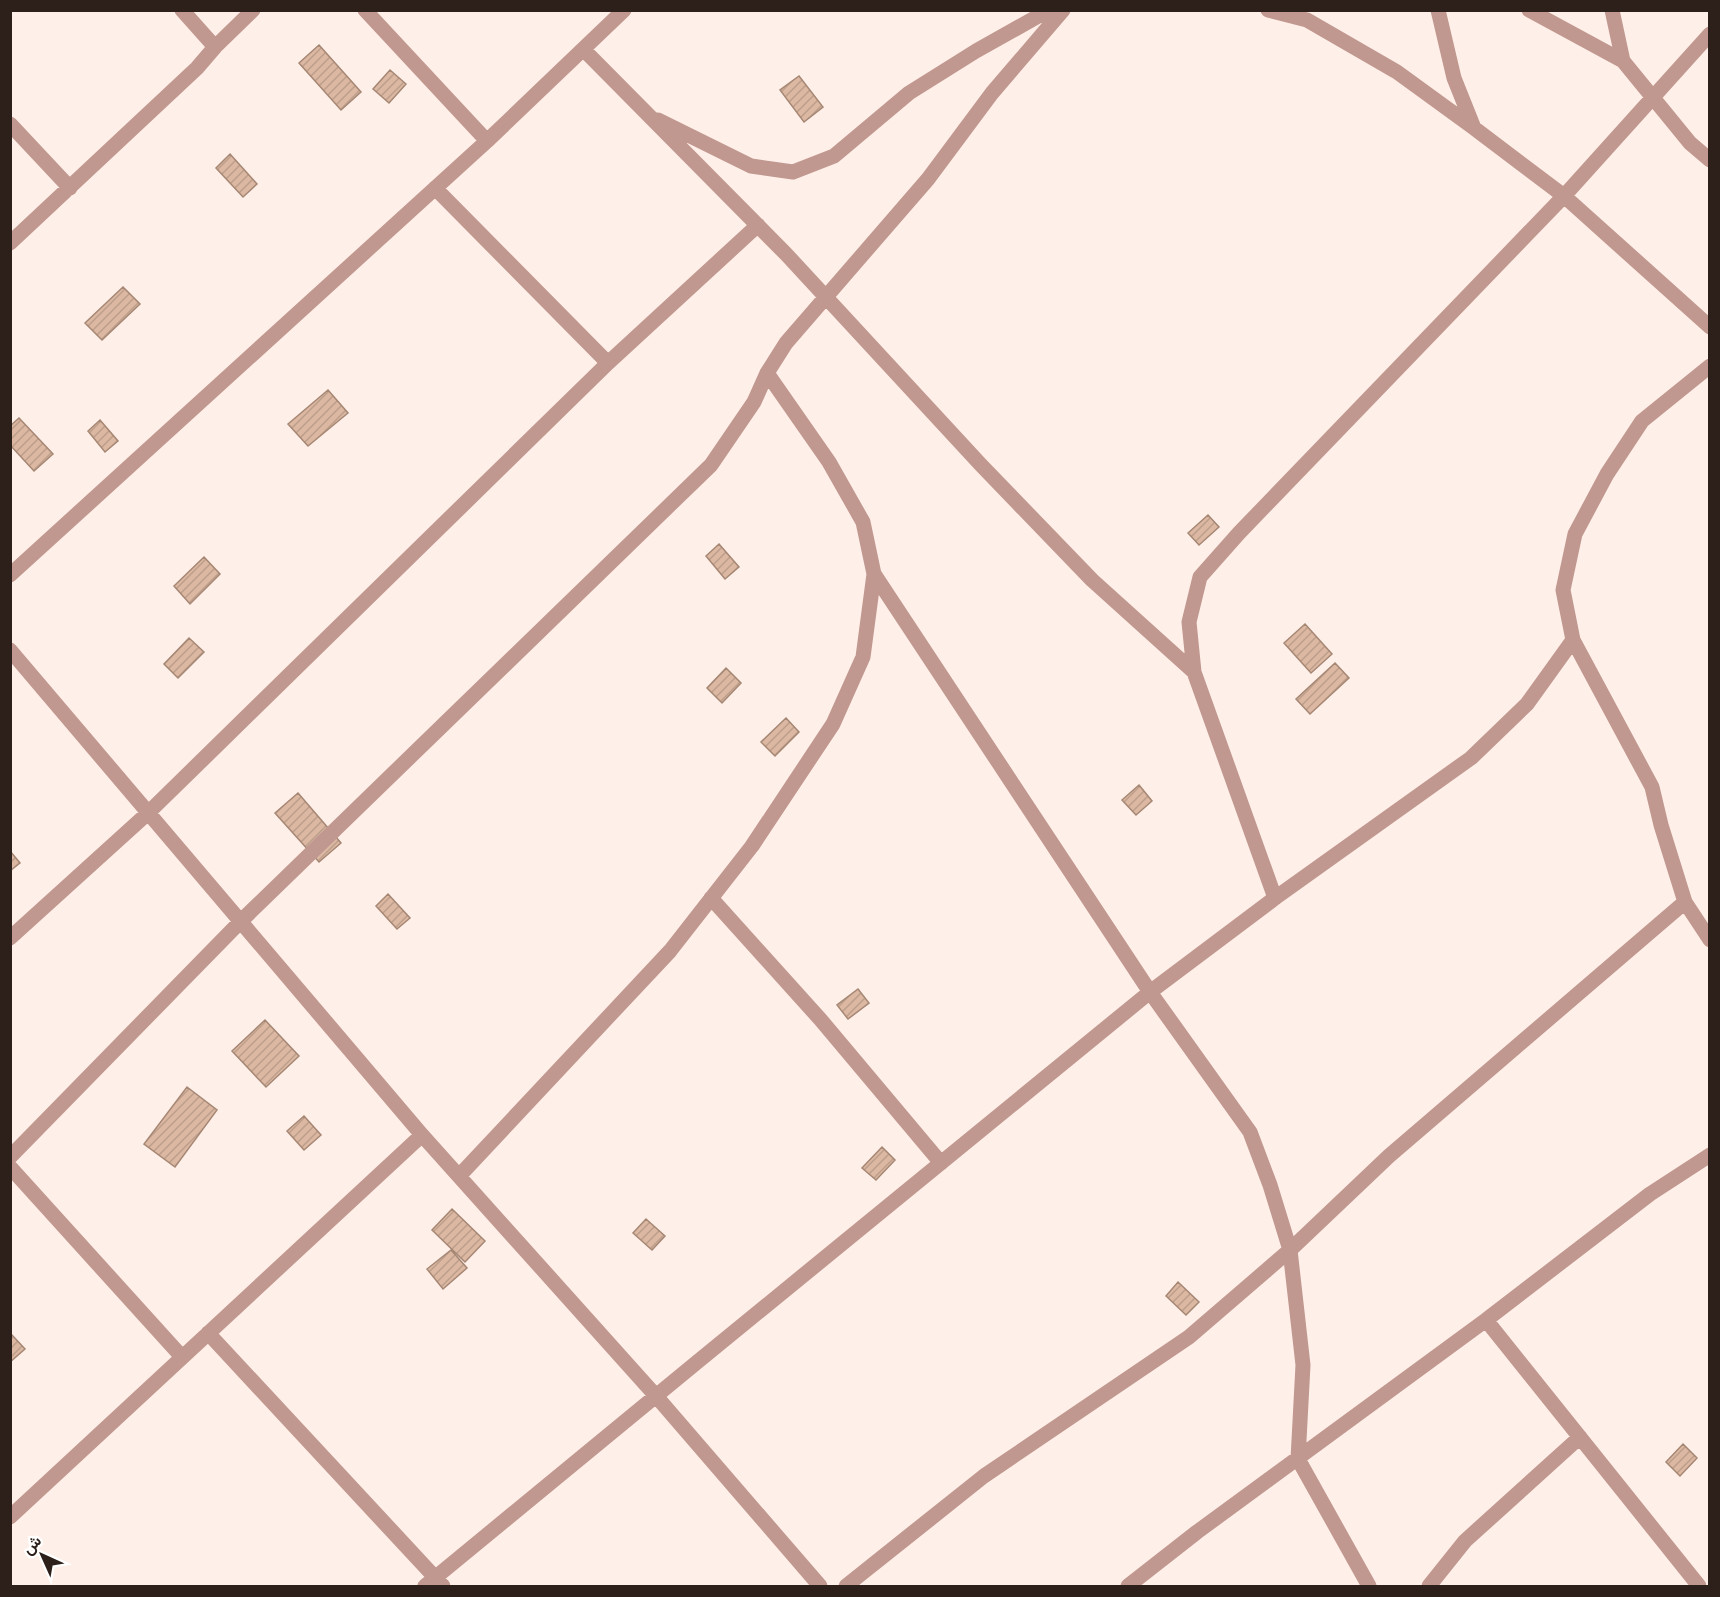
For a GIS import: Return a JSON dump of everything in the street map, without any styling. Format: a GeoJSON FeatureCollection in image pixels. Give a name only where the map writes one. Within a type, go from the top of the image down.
{"type":"FeatureCollection","features":[{"type":"Feature","properties":{"kind":"street"},"geometry":{"type":"LineString","coordinates":[[182,10],[215,47]]}},
{"type":"Feature","properties":{"kind":"street"},"geometry":{"type":"LineString","coordinates":[[10,243],[196,68],[253,10]]}},
{"type":"Feature","properties":{"kind":"street"},"geometry":{"type":"LineString","coordinates":[[365,10],[487,141]]}},
{"type":"Feature","properties":{"kind":"street"},"geometry":{"type":"LineString","coordinates":[[10,575],[487,141],[624,10]]}},
{"type":"Feature","properties":{"kind":"street"},"geometry":{"type":"LineString","coordinates":[[645,113],[751,166],[794,172],[834,156],[909,93],[976,51],[1049,10]]}},
{"type":"Feature","properties":{"kind":"street"},"geometry":{"type":"LineString","coordinates":[[10,1157],[241,921],[711,465],[754,402],[767,373],[786,343],[927,179],[992,93],[1063,10]]}},
{"type":"Feature","properties":{"kind":"street"},"geometry":{"type":"LineString","coordinates":[[1268,10],[1307,20],[1397,72],[1564,196],[1710,327]]}},
{"type":"Feature","properties":{"kind":"street"},"geometry":{"type":"LineString","coordinates":[[1438,10],[1454,78],[1474,128]]}},
{"type":"Feature","properties":{"kind":"street"},"geometry":{"type":"LineString","coordinates":[[1529,10],[1623,61],[1690,143],[1710,160]]}},
{"type":"Feature","properties":{"kind":"street"},"geometry":{"type":"LineString","coordinates":[[1612,10],[1623,61]]}},
{"type":"Feature","properties":{"kind":"street"},"geometry":{"type":"LineString","coordinates":[[1275,898],[1194,672],[1190,622],[1200,577],[1247,525],[1564,196],[1710,34]]}},
{"type":"Feature","properties":{"kind":"street"},"geometry":{"type":"LineString","coordinates":[[583,49],[758,225],[981,465],[1092,580],[1194,672]]}},
{"type":"Feature","properties":{"kind":"street"},"geometry":{"type":"LineString","coordinates":[[10,124],[70,188]]}},
{"type":"Feature","properties":{"kind":"street"},"geometry":{"type":"LineString","coordinates":[[435,188],[608,363]]}},
{"type":"Feature","properties":{"kind":"street"},"geometry":{"type":"LineString","coordinates":[[10,938],[148,813],[608,363],[758,225]]}},
{"type":"Feature","properties":{"kind":"street"},"geometry":{"type":"LineString","coordinates":[[1710,366],[1642,421],[1607,474],[1575,534],[1563,590],[1573,640],[1652,787],[1661,825],[1685,902],[1710,940]]}},
{"type":"Feature","properties":{"kind":"street"},"geometry":{"type":"LineString","coordinates":[[460,1175],[670,951],[752,846],[833,724],[863,657],[874,574],[863,522],[830,462],[767,373]]}},
{"type":"Feature","properties":{"kind":"street"},"geometry":{"type":"LineString","coordinates":[[874,574],[1150,992],[1250,1132],[1270,1185],[1290,1250],[1303,1365],[1298,1459],[1369,1587]]}},
{"type":"Feature","properties":{"kind":"street"},"geometry":{"type":"LineString","coordinates":[[208,1333],[435,1584],[656,1396],[1150,992],[1275,898],[1471,758],[1527,704],[1573,640]]}},
{"type":"Feature","properties":{"kind":"street"},"geometry":{"type":"LineString","coordinates":[[10,650],[422,1135],[656,1396],[820,1587]]}},
{"type":"Feature","properties":{"kind":"street"},"geometry":{"type":"LineString","coordinates":[[711,898],[820,1019],[941,1163]]}},
{"type":"Feature","properties":{"kind":"street"},"geometry":{"type":"LineString","coordinates":[[846,1587],[984,1476],[1189,1337],[1290,1250],[1389,1156],[1685,902]]}},
{"type":"Feature","properties":{"kind":"street"},"geometry":{"type":"LineString","coordinates":[[10,1517],[422,1135]]}},
{"type":"Feature","properties":{"kind":"street"},"geometry":{"type":"LineString","coordinates":[[1128,1587],[1197,1532],[1486,1320],[1650,1194],[1710,1155]]}},
{"type":"Feature","properties":{"kind":"street"},"geometry":{"type":"LineString","coordinates":[[10,1167],[182,1357]]}},
{"type":"Feature","properties":{"kind":"street"},"geometry":{"type":"LineString","coordinates":[[1486,1320],[1699,1587]]}},
{"type":"Feature","properties":{"kind":"street"},"geometry":{"type":"LineString","coordinates":[[1429,1587],[1465,1541],[1580,1437]]}},
{"type":"Feature","properties":{"kind":"building"},"geometry":{"type":"Polygon","coordinates":[[[319,45],[361,92],[341,110],[299,63],[319,45]]]}},
{"type":"Feature","properties":{"kind":"building"},"geometry":{"type":"Polygon","coordinates":[[[390,70],[406,84],[389,103],[373,89],[390,70]]]}},
{"type":"Feature","properties":{"kind":"building"},"geometry":{"type":"Polygon","coordinates":[[[799,76],[823,107],[804,122],[780,90],[799,76]]]}},
{"type":"Feature","properties":{"kind":"building"},"geometry":{"type":"Polygon","coordinates":[[[230,154],[257,184],[243,197],[216,168],[230,154]]]}},
{"type":"Feature","properties":{"kind":"building"},"geometry":{"type":"Polygon","coordinates":[[[123,287],[140,304],[102,340],[85,323],[123,287]]]}},
{"type":"Feature","properties":{"kind":"building"},"geometry":{"type":"Polygon","coordinates":[[[328,390],[348,413],[308,446],[288,424],[328,390]]]}},
{"type":"Feature","properties":{"kind":"building"},"geometry":{"type":"Polygon","coordinates":[[[19,418],[53,454],[34,471],[10,445],[10,426],[19,418]]]}},
{"type":"Feature","properties":{"kind":"building"},"geometry":{"type":"Polygon","coordinates":[[[100,420],[118,441],[105,452],[88,431],[100,420]]]}},
{"type":"Feature","properties":{"kind":"building"},"geometry":{"type":"Polygon","coordinates":[[[1208,515],[1219,527],[1199,545],[1188,533],[1208,515]]]}},
{"type":"Feature","properties":{"kind":"building"},"geometry":{"type":"Polygon","coordinates":[[[719,544],[739,567],[725,579],[706,556],[719,544]]]}},
{"type":"Feature","properties":{"kind":"building"},"geometry":{"type":"Polygon","coordinates":[[[204,557],[220,574],[190,604],[174,586],[204,557]]]}},
{"type":"Feature","properties":{"kind":"building"},"geometry":{"type":"Polygon","coordinates":[[[1305,624],[1332,654],[1311,673],[1284,643],[1305,624]]]}},
{"type":"Feature","properties":{"kind":"building"},"geometry":{"type":"Polygon","coordinates":[[[189,638],[204,652],[178,678],[164,664],[189,638]]]}},
{"type":"Feature","properties":{"kind":"building"},"geometry":{"type":"Polygon","coordinates":[[[1335,663],[1349,678],[1310,714],[1296,699],[1335,663]]]}},
{"type":"Feature","properties":{"kind":"building"},"geometry":{"type":"Polygon","coordinates":[[[726,668],[741,683],[722,703],[707,688],[726,668]]]}},
{"type":"Feature","properties":{"kind":"building"},"geometry":{"type":"Polygon","coordinates":[[[786,718],[799,732],[775,756],[761,742],[786,718]]]}},
{"type":"Feature","properties":{"kind":"building"},"geometry":{"type":"Polygon","coordinates":[[[1139,785],[1152,801],[1136,815],[1122,800],[1139,785]]]}},
{"type":"Feature","properties":{"kind":"building"},"geometry":{"type":"Polygon","coordinates":[[[298,793],[341,843],[319,862],[275,813],[298,793]]]}},
{"type":"Feature","properties":{"kind":"building"},"geometry":{"type":"Polygon","coordinates":[[[10,851],[20,863],[10,871],[10,851]]]}},
{"type":"Feature","properties":{"kind":"building"},"geometry":{"type":"Polygon","coordinates":[[[388,894],[410,918],[397,929],[376,906],[388,894]]]}},
{"type":"Feature","properties":{"kind":"building"},"geometry":{"type":"Polygon","coordinates":[[[858,989],[869,1003],[848,1019],[837,1005],[858,989]]]}},
{"type":"Feature","properties":{"kind":"building"},"geometry":{"type":"Polygon","coordinates":[[[265,1020],[299,1056],[266,1087],[232,1051],[265,1020]]]}},
{"type":"Feature","properties":{"kind":"building"},"geometry":{"type":"Polygon","coordinates":[[[187,1087],[217,1110],[175,1167],[144,1144],[187,1087]]]}},
{"type":"Feature","properties":{"kind":"building"},"geometry":{"type":"Polygon","coordinates":[[[304,1116],[321,1135],[304,1150],[287,1131],[304,1116]]]}},
{"type":"Feature","properties":{"kind":"building"},"geometry":{"type":"Polygon","coordinates":[[[882,1147],[895,1160],[876,1180],[862,1168],[882,1147]]]}},
{"type":"Feature","properties":{"kind":"building"},"geometry":{"type":"Polygon","coordinates":[[[452,1209],[485,1241],[465,1262],[432,1230],[452,1209]]]}},
{"type":"Feature","properties":{"kind":"building"},"geometry":{"type":"Polygon","coordinates":[[[646,1219],[665,1236],[652,1250],[633,1233],[646,1219]]]}},
{"type":"Feature","properties":{"kind":"building"},"geometry":{"type":"Polygon","coordinates":[[[451,1250],[467,1268],[443,1289],[427,1269],[451,1250]]]}},
{"type":"Feature","properties":{"kind":"building"},"geometry":{"type":"Polygon","coordinates":[[[1178,1282],[1199,1302],[1186,1315],[1166,1296],[1178,1282]]]}},
{"type":"Feature","properties":{"kind":"building"},"geometry":{"type":"Polygon","coordinates":[[[12,1335],[25,1349],[10,1362],[10,1337],[12,1335]]]}},
{"type":"Feature","properties":{"kind":"building"},"geometry":{"type":"Polygon","coordinates":[[[1683,1444],[1697,1458],[1680,1476],[1666,1462],[1683,1444]]]}}]}
